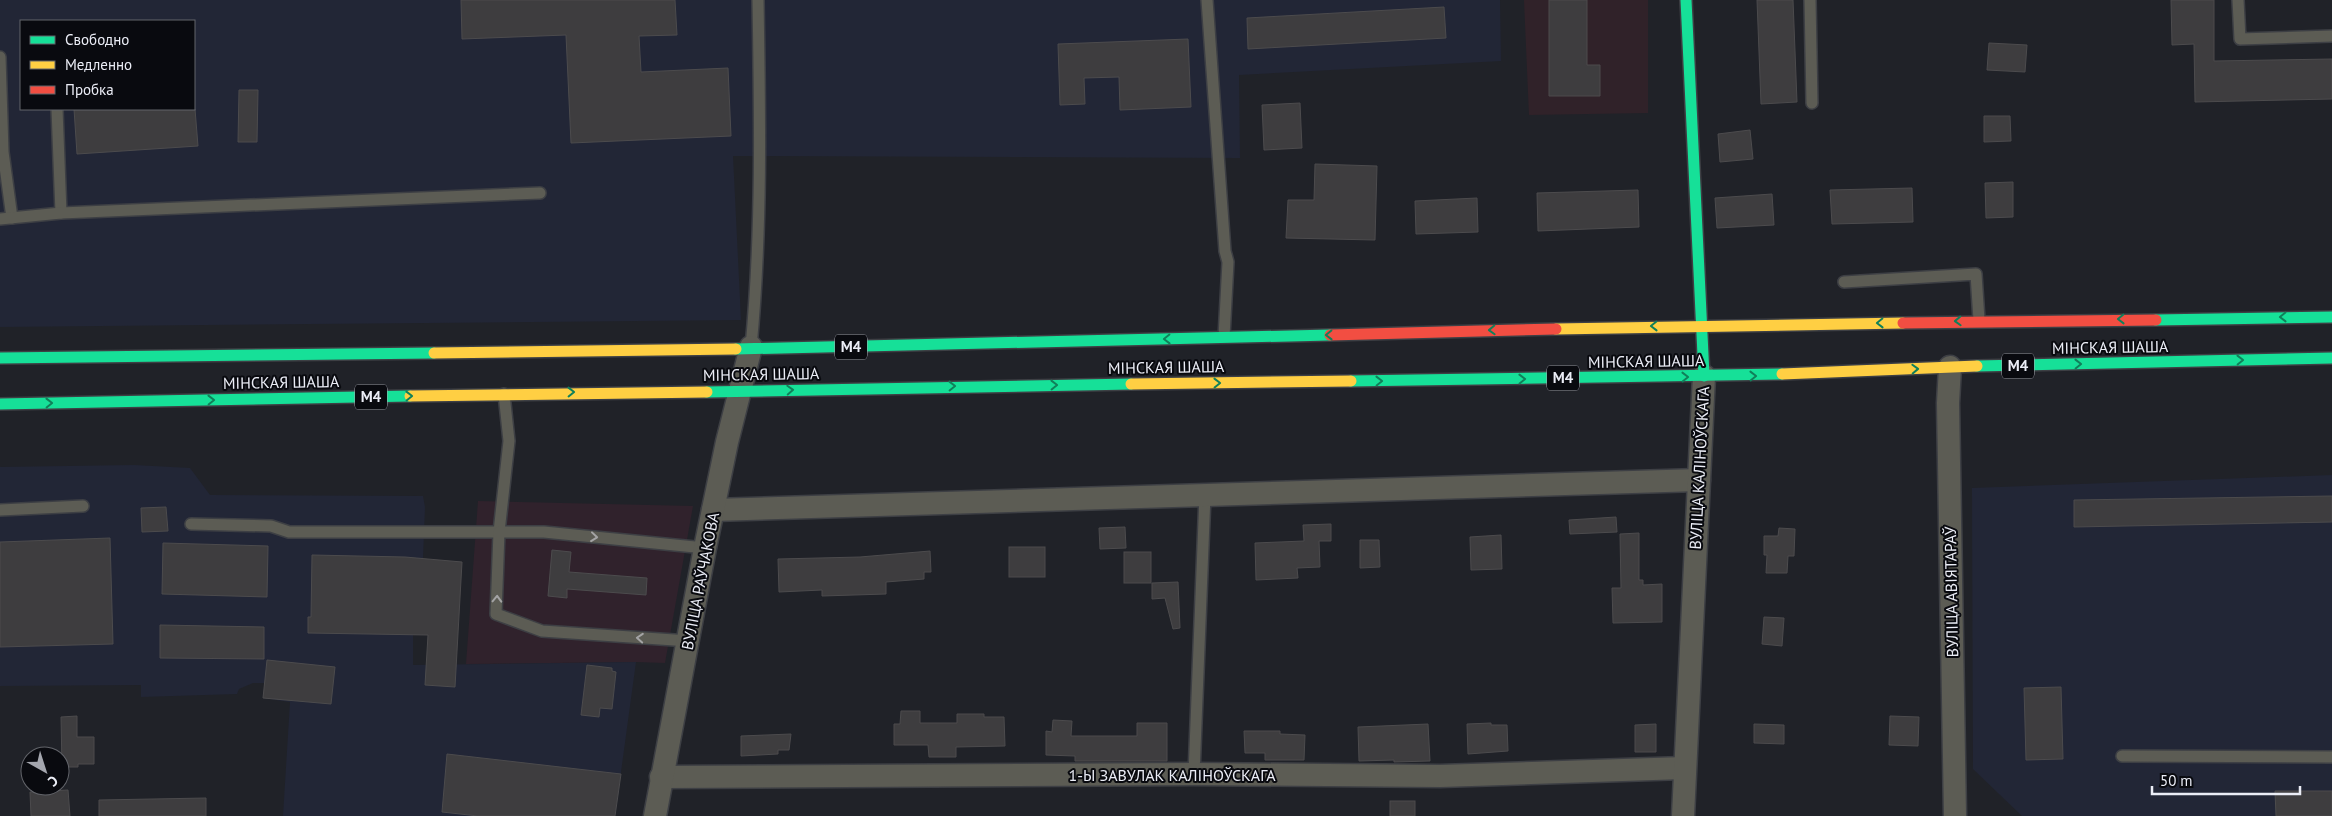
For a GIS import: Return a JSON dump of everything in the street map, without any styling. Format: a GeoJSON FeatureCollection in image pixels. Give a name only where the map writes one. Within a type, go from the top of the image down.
{"type":"FeatureCollection","features":[{"type":"Feature","properties":{"kind":"main road","name":"ВУЛІЦА КАЛІНОЎСКАГА"},"geometry":{"type":"LineString","coordinates":[[1686,0],[1704,376]]}},
{"type":"Feature","properties":{"kind":"main road","name":"МІНСКАЯ ШАША"},"geometry":{"type":"LineString","coordinates":[[0,358],[751,347],[820,348],[1703,325],[2332,317]]}},
{"type":"Feature","properties":{"kind":"main road","name":"МІНСКАЯ ШАША"},"geometry":{"type":"LineString","coordinates":[[0,404],[659,391],[741,392],[928,387],[1704,376],[1950,367],[2332,358]]}},
{"type":"Feature","properties":{"kind":"street","name":"ВУЛІЦА РАЎЧАКОВА"},"geometry":{"type":"LineString","coordinates":[[655,816],[705,548],[727,442],[751,347]]}},
{"type":"Feature","properties":{"kind":"street","name":"ВУЛІЦА АВІЯТАРАЎ"},"geometry":{"type":"LineString","coordinates":[[1950,367],[1948,403],[1955,816]]}},
{"type":"Feature","properties":{"kind":"street","name":"ВУЛІЦА КАЛІНОЎСКАГА"},"geometry":{"type":"LineString","coordinates":[[1683,816],[1704,376]]}},
{"type":"Feature","properties":{"kind":"street"},"geometry":{"type":"LineString","coordinates":[[713,510],[1699,480]]}},
{"type":"Feature","properties":{"kind":"street","name":"1-Ы ЗАВУЛАК КАЛІНОЎСКАГА"},"geometry":{"type":"LineString","coordinates":[[661,777],[1194,774],[1440,776],[1684,768]]}},
{"type":"Feature","properties":{"kind":"lane"},"geometry":{"type":"LineString","coordinates":[[751,347],[758,277],[760,129],[758,0]]}},
{"type":"Feature","properties":{"kind":"lane"},"geometry":{"type":"LineString","coordinates":[[1207,0],[1225,251],[1228,262],[1224,337]]}},
{"type":"Feature","properties":{"kind":"lane"},"geometry":{"type":"LineString","coordinates":[[1810,0],[1812,103]]}},
{"type":"Feature","properties":{"kind":"lane"},"geometry":{"type":"LineString","coordinates":[[2238,0],[2240,39],[2332,36]]}},
{"type":"Feature","properties":{"kind":"lane"},"geometry":{"type":"LineString","coordinates":[[0,57],[3,152],[12,218]]}},
{"type":"Feature","properties":{"kind":"lane"},"geometry":{"type":"LineString","coordinates":[[57,110],[61,213]]}},
{"type":"Feature","properties":{"kind":"lane"},"geometry":{"type":"LineString","coordinates":[[0,219],[61,213],[540,192]]}},
{"type":"Feature","properties":{"kind":"lane"},"geometry":{"type":"LineString","coordinates":[[1844,282],[1976,274],[1979,320]]}},
{"type":"Feature","properties":{"kind":"lane"},"geometry":{"type":"LineString","coordinates":[[504,394],[509,441],[499,532],[496,614],[542,632],[689,641]]}},
{"type":"Feature","properties":{"kind":"lane"},"geometry":{"type":"LineString","coordinates":[[1194,774],[1205,495]]}},
{"type":"Feature","properties":{"kind":"lane"},"geometry":{"type":"LineString","coordinates":[[0,510],[83,506]]}},
{"type":"Feature","properties":{"kind":"lane"},"geometry":{"type":"LineString","coordinates":[[191,524],[271,526],[289,532],[544,532],[705,548]]}},
{"type":"Feature","properties":{"kind":"lane"},"geometry":{"type":"LineString","coordinates":[[2122,756],[2332,757]]}},
{"type":"Feature","properties":{"kind":"shaded area"},"geometry":{"type":"Polygon","coordinates":[[[0,0],[1500,0],[1501,61],[1239,75],[1240,158],[733,156],[741,320],[0,327],[0,0]]]}},
{"type":"Feature","properties":{"kind":"shaded area"},"geometry":{"type":"Polygon","coordinates":[[[1524,0],[1648,0],[1648,113],[1529,115],[1524,0]]]}},
{"type":"Feature","properties":{"kind":"shaded area"},"geometry":{"type":"Polygon","coordinates":[[[134,465],[190,468],[210,495],[423,496],[425,507],[420,635],[413,635],[413,665],[636,662],[615,816],[283,816],[290,702],[263,698],[265,683],[253,683],[239,689],[237,694],[141,697],[141,685],[0,686],[0,467],[134,465]]]}},
{"type":"Feature","properties":{"kind":"shaded area"},"geometry":{"type":"Polygon","coordinates":[[[2332,475],[2332,816],[2022,816],[1973,769],[1972,488],[2332,475]]]}},
{"type":"Feature","properties":{"kind":"shaded area"},"geometry":{"type":"Polygon","coordinates":[[[478,501],[693,506],[665,663],[466,664],[478,501]]]}},
{"type":"Feature","properties":{"kind":"building"},"geometry":{"type":"Polygon","coordinates":[[[461,0],[675,0],[677,35],[639,36],[641,72],[728,68],[731,136],[571,143],[566,35],[462,39],[461,0]]]}},
{"type":"Feature","properties":{"kind":"building"},"geometry":{"type":"Polygon","coordinates":[[[1549,0],[1587,0],[1587,65],[1600,65],[1600,96],[1549,96],[1549,0]]]}},
{"type":"Feature","properties":{"kind":"building"},"geometry":{"type":"Polygon","coordinates":[[[1757,0],[1793,0],[1797,102],[1761,104],[1757,0]]]}},
{"type":"Feature","properties":{"kind":"building"},"geometry":{"type":"Polygon","coordinates":[[[2171,0],[2214,0],[2214,61],[2332,59],[2332,99],[2195,102],[2194,44],[2172,45],[2171,0]]]}},
{"type":"Feature","properties":{"kind":"building"},"geometry":{"type":"Polygon","coordinates":[[[1444,7],[1446,38],[1248,49],[1247,18],[1444,7]]]}},
{"type":"Feature","properties":{"kind":"building"},"geometry":{"type":"Polygon","coordinates":[[[1188,39],[1191,107],[1120,110],[1119,77],[1084,78],[1085,104],[1060,105],[1058,44],[1188,39]]]}},
{"type":"Feature","properties":{"kind":"building"},"geometry":{"type":"Polygon","coordinates":[[[1989,43],[2027,45],[2025,72],[1987,70],[1989,43]]]}},
{"type":"Feature","properties":{"kind":"building"},"geometry":{"type":"Polygon","coordinates":[[[239,90],[258,90],[257,142],[238,142],[239,90]]]}},
{"type":"Feature","properties":{"kind":"building"},"geometry":{"type":"Polygon","coordinates":[[[1300,103],[1302,148],[1264,150],[1262,105],[1300,103]]]}},
{"type":"Feature","properties":{"kind":"building"},"geometry":{"type":"Polygon","coordinates":[[[195,109],[198,146],[77,154],[74,110],[195,109]]]}},
{"type":"Feature","properties":{"kind":"building"},"geometry":{"type":"Polygon","coordinates":[[[1984,116],[2010,116],[2011,141],[1984,142],[1984,116]]]}},
{"type":"Feature","properties":{"kind":"building"},"geometry":{"type":"Polygon","coordinates":[[[1750,130],[1753,159],[1720,162],[1718,134],[1750,130]]]}},
{"type":"Feature","properties":{"kind":"building"},"geometry":{"type":"Polygon","coordinates":[[[1315,164],[1377,166],[1375,240],[1286,238],[1288,200],[1314,200],[1315,164]]]}},
{"type":"Feature","properties":{"kind":"building"},"geometry":{"type":"Polygon","coordinates":[[[2013,182],[2013,217],[1986,218],[1985,183],[2013,182]]]}},
{"type":"Feature","properties":{"kind":"building"},"geometry":{"type":"Polygon","coordinates":[[[1912,188],[1913,222],[1832,224],[1830,190],[1912,188]]]}},
{"type":"Feature","properties":{"kind":"building"},"geometry":{"type":"Polygon","coordinates":[[[1638,190],[1639,227],[1538,231],[1537,193],[1638,190]]]}},
{"type":"Feature","properties":{"kind":"building"},"geometry":{"type":"Polygon","coordinates":[[[1772,194],[1774,225],[1717,228],[1715,198],[1772,194]]]}},
{"type":"Feature","properties":{"kind":"building"},"geometry":{"type":"Polygon","coordinates":[[[1477,198],[1478,232],[1416,234],[1415,201],[1477,198]]]}},
{"type":"Feature","properties":{"kind":"building"},"geometry":{"type":"Polygon","coordinates":[[[2332,496],[2332,522],[2074,527],[2074,500],[2332,496]]]}},
{"type":"Feature","properties":{"kind":"building"},"geometry":{"type":"Polygon","coordinates":[[[166,507],[168,531],[142,532],[141,508],[166,507]]]}},
{"type":"Feature","properties":{"kind":"building"},"geometry":{"type":"Polygon","coordinates":[[[1616,517],[1617,532],[1570,534],[1569,520],[1616,517]]]}},
{"type":"Feature","properties":{"kind":"building"},"geometry":{"type":"Polygon","coordinates":[[[1331,524],[1331,541],[1319,541],[1320,567],[1297,568],[1298,578],[1256,580],[1255,543],[1304,541],[1303,525],[1331,524]]]}},
{"type":"Feature","properties":{"kind":"building"},"geometry":{"type":"Polygon","coordinates":[[[1125,527],[1126,548],[1100,549],[1099,528],[1125,527]]]}},
{"type":"Feature","properties":{"kind":"building"},"geometry":{"type":"Polygon","coordinates":[[[1779,528],[1795,529],[1794,556],[1788,556],[1787,573],[1766,573],[1767,555],[1764,555],[1764,536],[1778,536],[1779,528]]]}},
{"type":"Feature","properties":{"kind":"building"},"geometry":{"type":"Polygon","coordinates":[[[1639,533],[1639,580],[1643,580],[1643,585],[1662,584],[1662,622],[1613,623],[1612,588],[1621,588],[1620,534],[1639,533]]]}},
{"type":"Feature","properties":{"kind":"building"},"geometry":{"type":"Polygon","coordinates":[[[1501,535],[1502,569],[1471,570],[1470,537],[1501,535]]]}},
{"type":"Feature","properties":{"kind":"building"},"geometry":{"type":"Polygon","coordinates":[[[110,538],[113,644],[0,647],[0,542],[110,538]]]}},
{"type":"Feature","properties":{"kind":"building"},"geometry":{"type":"Polygon","coordinates":[[[1360,540],[1379,540],[1380,567],[1360,568],[1360,540]]]}},
{"type":"Feature","properties":{"kind":"building"},"geometry":{"type":"Polygon","coordinates":[[[163,543],[268,546],[267,597],[162,594],[163,543]]]}},
{"type":"Feature","properties":{"kind":"building"},"geometry":{"type":"Polygon","coordinates":[[[1009,547],[1045,547],[1045,577],[1009,577],[1009,547]]]}},
{"type":"Feature","properties":{"kind":"building"},"geometry":{"type":"Polygon","coordinates":[[[552,550],[571,552],[569,572],[647,578],[646,595],[567,589],[567,598],[548,596],[552,550]]]}},
{"type":"Feature","properties":{"kind":"building"},"geometry":{"type":"Polygon","coordinates":[[[930,551],[931,572],[924,572],[924,579],[886,582],[886,594],[822,596],[822,590],[779,592],[778,559],[860,557],[930,551]]]}},
{"type":"Feature","properties":{"kind":"building"},"geometry":{"type":"Polygon","coordinates":[[[1124,552],[1151,552],[1151,583],[1124,583],[1124,552]]]}},
{"type":"Feature","properties":{"kind":"building"},"geometry":{"type":"Polygon","coordinates":[[[312,555],[405,557],[462,562],[455,687],[425,685],[428,635],[308,633],[308,617],[311,617],[312,555]]]}},
{"type":"Feature","properties":{"kind":"building"},"geometry":{"type":"Polygon","coordinates":[[[1178,582],[1180,628],[1173,629],[1165,598],[1152,599],[1152,583],[1178,582]]]}},
{"type":"Feature","properties":{"kind":"building"},"geometry":{"type":"Polygon","coordinates":[[[1764,617],[1784,618],[1782,646],[1762,644],[1764,617]]]}},
{"type":"Feature","properties":{"kind":"building"},"geometry":{"type":"Polygon","coordinates":[[[160,625],[264,627],[264,659],[160,658],[160,625]]]}},
{"type":"Feature","properties":{"kind":"building"},"geometry":{"type":"Polygon","coordinates":[[[267,660],[335,667],[331,704],[263,698],[267,660]]]}},
{"type":"Feature","properties":{"kind":"building"},"geometry":{"type":"Polygon","coordinates":[[[587,665],[612,668],[612,671],[616,672],[612,709],[600,708],[599,717],[581,715],[587,665]]]}},
{"type":"Feature","properties":{"kind":"building"},"geometry":{"type":"Polygon","coordinates":[[[2061,687],[2063,759],[2026,760],[2024,688],[2061,687]]]}},
{"type":"Feature","properties":{"kind":"building"},"geometry":{"type":"Polygon","coordinates":[[[901,711],[920,711],[920,723],[957,723],[957,714],[984,714],[984,717],[1004,717],[1005,746],[956,747],[956,757],[929,757],[928,745],[894,745],[894,724],[900,724],[901,711]]]}},
{"type":"Feature","properties":{"kind":"building"},"geometry":{"type":"Polygon","coordinates":[[[77,716],[77,737],[94,737],[94,764],[78,764],[78,767],[70,767],[70,746],[62,746],[61,717],[77,716]]]}},
{"type":"Feature","properties":{"kind":"building"},"geometry":{"type":"Polygon","coordinates":[[[1890,716],[1919,717],[1918,746],[1889,745],[1890,716]]]}},
{"type":"Feature","properties":{"kind":"building"},"geometry":{"type":"Polygon","coordinates":[[[1053,720],[1072,721],[1071,736],[1137,736],[1137,723],[1167,723],[1167,761],[1075,761],[1075,756],[1046,755],[1046,731],[1052,732],[1053,720]]]}},
{"type":"Feature","properties":{"kind":"building"},"geometry":{"type":"Polygon","coordinates":[[[1491,723],[1491,725],[1507,725],[1508,751],[1468,754],[1467,724],[1491,723]]]}},
{"type":"Feature","properties":{"kind":"building"},"geometry":{"type":"Polygon","coordinates":[[[1428,724],[1430,761],[1359,761],[1358,727],[1428,724]]]}},
{"type":"Feature","properties":{"kind":"building"},"geometry":{"type":"Polygon","coordinates":[[[1656,724],[1656,752],[1635,752],[1635,725],[1656,724]]]}},
{"type":"Feature","properties":{"kind":"building"},"geometry":{"type":"Polygon","coordinates":[[[1754,724],[1784,725],[1784,744],[1754,743],[1754,724]]]}},
{"type":"Feature","properties":{"kind":"building"},"geometry":{"type":"Polygon","coordinates":[[[1244,731],[1280,731],[1280,734],[1305,735],[1304,760],[1265,760],[1265,753],[1245,753],[1244,731]]]}},
{"type":"Feature","properties":{"kind":"building"},"geometry":{"type":"Polygon","coordinates":[[[791,734],[789,750],[778,750],[778,754],[741,756],[741,736],[791,734]]]}},
{"type":"Feature","properties":{"kind":"building"},"geometry":{"type":"Polygon","coordinates":[[[447,754],[621,774],[615,816],[478,816],[442,812],[447,754]]]}},
{"type":"Feature","properties":{"kind":"building"},"geometry":{"type":"Polygon","coordinates":[[[2275,791],[2332,791],[2332,816],[2276,816],[2275,791]]]}},
{"type":"Feature","properties":{"kind":"building"},"geometry":{"type":"Polygon","coordinates":[[[30,796],[68,796],[70,816],[31,816],[30,796]]]}},
{"type":"Feature","properties":{"kind":"building"},"geometry":{"type":"Polygon","coordinates":[[[206,798],[206,816],[99,816],[99,800],[206,798]]]}},
{"type":"Feature","properties":{"kind":"building"},"geometry":{"type":"Polygon","coordinates":[[[1390,801],[1415,801],[1415,816],[1390,816],[1390,801]]]}},
{"type":"Feature","properties":{"kind":"traffic: fast"},"geometry":{"type":"LineString","coordinates":[[1686,0],[1704,376]]}},
{"type":"Feature","properties":{"kind":"traffic: fast"},"geometry":{"type":"LineString","coordinates":[[2156,320],[2332,317]]}},
{"type":"Feature","properties":{"kind":"traffic: fast"},"geometry":{"type":"LineString","coordinates":[[736,349],[1330,335]]}},
{"type":"Feature","properties":{"kind":"traffic: fast"},"geometry":{"type":"LineString","coordinates":[[0,358],[434,353]]}},
{"type":"Feature","properties":{"kind":"traffic: fast"},"geometry":{"type":"LineString","coordinates":[[1977,366],[2332,358]]}},
{"type":"Feature","properties":{"kind":"traffic: fast"},"geometry":{"type":"LineString","coordinates":[[1351,381],[1782,374]]}},
{"type":"Feature","properties":{"kind":"traffic: fast"},"geometry":{"type":"LineString","coordinates":[[707,392],[1131,384]]}},
{"type":"Feature","properties":{"kind":"traffic: fast"},"geometry":{"type":"LineString","coordinates":[[0,404],[410,396]]}},
{"type":"Feature","properties":{"kind":"traffic: slow"},"geometry":{"type":"LineString","coordinates":[[1556,329],[1903,323]]}},
{"type":"Feature","properties":{"kind":"traffic: slow"},"geometry":{"type":"LineString","coordinates":[[434,353],[736,349]]}},
{"type":"Feature","properties":{"kind":"traffic: slow"},"geometry":{"type":"LineString","coordinates":[[1782,374],[1977,366]]}},
{"type":"Feature","properties":{"kind":"traffic: slow"},"geometry":{"type":"LineString","coordinates":[[1131,384],[1351,381]]}},
{"type":"Feature","properties":{"kind":"traffic: slow"},"geometry":{"type":"LineString","coordinates":[[410,396],[707,392]]}},
{"type":"Feature","properties":{"kind":"traffic: jam"},"geometry":{"type":"LineString","coordinates":[[1903,323],[2156,320]]}},
{"type":"Feature","properties":{"kind":"traffic: jam"},"geometry":{"type":"LineString","coordinates":[[1330,335],[1556,329]]}}]}
